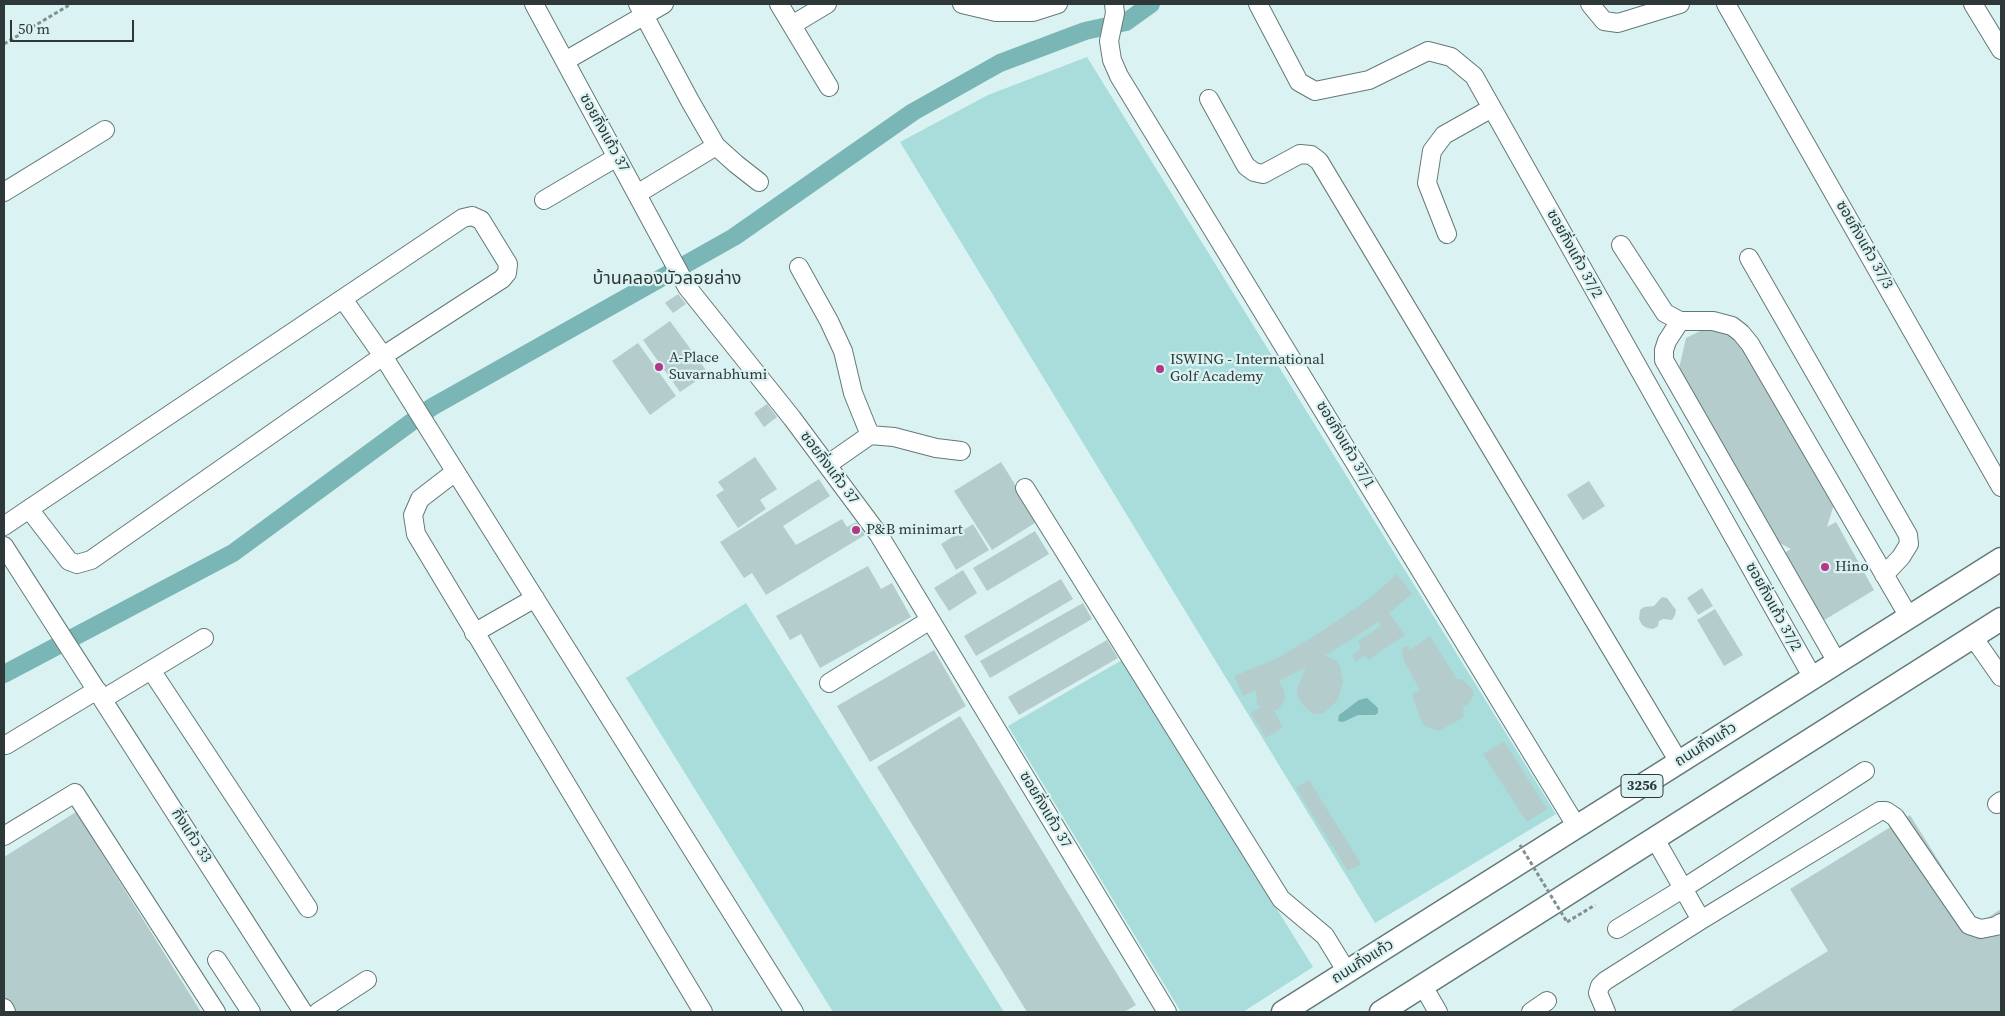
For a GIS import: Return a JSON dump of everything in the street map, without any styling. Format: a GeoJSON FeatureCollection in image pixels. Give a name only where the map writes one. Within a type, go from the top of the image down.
{"type":"FeatureCollection","features":[{"type":"Feature","properties":{"kind":"main road","name":"ถนนกิ่งแก้ว"},"geometry":{"type":"LineString","coordinates":[[1283,1012],[2001,559]]}},
{"type":"Feature","properties":{"kind":"main road"},"geometry":{"type":"LineString","coordinates":[[1381,1012],[2001,619]]}},
{"type":"Feature","properties":{"kind":"street","name":"ซอยกิ่งแก้ว 37"},"geometry":{"type":"LineString","coordinates":[[534,4],[687,287],[827,465],[879,535],[1167,1012]]}},
{"type":"Feature","properties":{"kind":"street"},"geometry":{"type":"LineString","coordinates":[[565,61],[641,9],[664,4]]}},
{"type":"Feature","properties":{"kind":"street"},"geometry":{"type":"LineString","coordinates":[[779,4],[829,87]]}},
{"type":"Feature","properties":{"kind":"street"},"geometry":{"type":"LineString","coordinates":[[792,25],[827,4]]}},
{"type":"Feature","properties":{"kind":"street"},"geometry":{"type":"LineString","coordinates":[[962,4],[996,12],[1033,12],[1058,4]]}},
{"type":"Feature","properties":{"kind":"street","name":"ซอยกิ่งแก้ว 37/2"},"geometry":{"type":"LineString","coordinates":[[1258,4],[1299,82],[1314,91],[1369,80],[1428,51],[1451,58],[1474,76],[1813,678]]}},
{"type":"Feature","properties":{"kind":"street"},"geometry":{"type":"LineString","coordinates":[[1590,4],[1604,21],[1618,23],[1680,4]]}},
{"type":"Feature","properties":{"kind":"street","name":"ซอยกิ่งแก้ว 37/3"},"geometry":{"type":"LineString","coordinates":[[1726,4],[2001,486]]}},
{"type":"Feature","properties":{"kind":"street"},"geometry":{"type":"LineString","coordinates":[[1973,4],[2001,50]]}},
{"type":"Feature","properties":{"kind":"street","name":"ซอยกิ่งแก้ว 37/1"},"geometry":{"type":"LineString","coordinates":[[1114,8],[1110,41],[1112,60],[1119,76],[1577,827]]}},
{"type":"Feature","properties":{"kind":"street"},"geometry":{"type":"LineString","coordinates":[[641,9],[716,146],[759,182]]}},
{"type":"Feature","properties":{"kind":"street"},"geometry":{"type":"LineString","coordinates":[[1209,99],[1246,166],[1254,172],[1263,174],[1300,154],[1311,155],[1319,161],[1679,762]]}},
{"type":"Feature","properties":{"kind":"street"},"geometry":{"type":"LineString","coordinates":[[1447,234],[1427,183],[1432,151],[1444,135],[1492,108]]}},
{"type":"Feature","properties":{"kind":"street"},"geometry":{"type":"LineString","coordinates":[[4,192],[106,130]]}},
{"type":"Feature","properties":{"kind":"street"},"geometry":{"type":"LineString","coordinates":[[637,194],[716,146]]}},
{"type":"Feature","properties":{"kind":"street"},"geometry":{"type":"LineString","coordinates":[[544,200],[617,157]]}},
{"type":"Feature","properties":{"kind":"street"},"geometry":{"type":"LineString","coordinates":[[4,526],[28,509],[464,218],[472,216],[481,220],[508,264],[507,273],[502,279],[383,356],[91,560],[77,564],[69,560],[28,509]]}},
{"type":"Feature","properties":{"kind":"street"},"geometry":{"type":"LineString","coordinates":[[1621,245],[1665,313],[1680,320],[1713,321],[1732,326],[1750,344],[1908,617]]}},
{"type":"Feature","properties":{"kind":"street"},"geometry":{"type":"LineString","coordinates":[[1749,258],[1908,534],[1909,544],[1901,557],[1884,575]]}},
{"type":"Feature","properties":{"kind":"street"},"geometry":{"type":"LineString","coordinates":[[799,267],[829,321],[843,352],[853,394],[870,435]]}},
{"type":"Feature","properties":{"kind":"street"},"geometry":{"type":"LineString","coordinates":[[342,299],[383,356],[794,1012]]}},
{"type":"Feature","properties":{"kind":"street"},"geometry":{"type":"LineString","coordinates":[[1680,320],[1667,341],[1664,350],[1664,360],[1837,662]]}},
{"type":"Feature","properties":{"kind":"street"},"geometry":{"type":"LineString","coordinates":[[827,465],[870,435],[894,437],[936,448],[961,451]]}},
{"type":"Feature","properties":{"kind":"street"},"geometry":{"type":"LineString","coordinates":[[455,472],[420,499],[413,515],[416,534],[474,634],[703,1012]]}},
{"type":"Feature","properties":{"kind":"street"},"geometry":{"type":"LineString","coordinates":[[1025,488],[1281,899],[1325,936],[1347,972]]}},
{"type":"Feature","properties":{"kind":"street","name":"กิ่งแก้ว 33"},"geometry":{"type":"LineString","coordinates":[[4,546],[303,1012]]}},
{"type":"Feature","properties":{"kind":"street"},"geometry":{"type":"LineString","coordinates":[[474,634],[535,598]]}},
{"type":"Feature","properties":{"kind":"street"},"geometry":{"type":"LineString","coordinates":[[829,683],[930,620]]}},
{"type":"Feature","properties":{"kind":"street"},"geometry":{"type":"LineString","coordinates":[[1973,637],[2001,677]]}},
{"type":"Feature","properties":{"kind":"street"},"geometry":{"type":"LineString","coordinates":[[6,745],[151,670],[204,638]]}},
{"type":"Feature","properties":{"kind":"street"},"geometry":{"type":"LineString","coordinates":[[151,670],[308,908]]}},
{"type":"Feature","properties":{"kind":"street"},"geometry":{"type":"LineString","coordinates":[[1617,928],[1684,888],[1865,771]]}},
{"type":"Feature","properties":{"kind":"street"},"geometry":{"type":"LineString","coordinates":[[4,836],[75,792],[216,1012]]}},
{"type":"Feature","properties":{"kind":"street"},"geometry":{"type":"LineString","coordinates":[[1606,1012],[1598,993],[1600,986],[1701,920],[1880,811],[1886,811],[1895,817],[1969,925],[1981,929],[2001,923]]}},
{"type":"Feature","properties":{"kind":"street"},"geometry":{"type":"LineString","coordinates":[[1655,839],[1701,920]]}},
{"type":"Feature","properties":{"kind":"street"},"geometry":{"type":"LineString","coordinates":[[217,960],[251,1012]]}},
{"type":"Feature","properties":{"kind":"street"},"geometry":{"type":"LineString","coordinates":[[318,1012],[368,980]]}},
{"type":"Feature","properties":{"kind":"street"},"geometry":{"type":"LineString","coordinates":[[1423,986],[1438,1012]]}},
{"type":"Feature","properties":{"kind":"street"},"geometry":{"type":"LineString","coordinates":[[1531,1012],[1547,1002]]}},
{"type":"Feature","properties":{"kind":"street"},"geometry":{"type":"LineString","coordinates":[[4,1008],[6,1012]]}},
{"type":"Feature","properties":{"kind":"path"},"geometry":{"type":"LineString","coordinates":[[4,44],[71,4]]}},
{"type":"Feature","properties":{"kind":"path"},"geometry":{"type":"LineString","coordinates":[[1520,845],[1567,922],[1595,905]]}},
{"type":"Feature","properties":{"kind":"shaded area","name":"ISWING - International Golf Academy"},"geometry":{"type":"Polygon","coordinates":[[[1087,57],[1556,814],[1375,923],[900,142],[988,95],[1087,57]]]}},
{"type":"Feature","properties":{"kind":"shaded area"},"geometry":{"type":"Polygon","coordinates":[[[746,603],[1004,1012],[833,1012],[626,678],[746,603]]]}},
{"type":"Feature","properties":{"kind":"shaded area"},"geometry":{"type":"Polygon","coordinates":[[[1122,660],[1313,967],[1243,1012],[1181,1012],[1008,726],[1122,660]]]}},
{"type":"Feature","properties":{"kind":"shaded area"},"geometry":{"type":"Polygon","coordinates":[[[1367,698],[1378,708],[1378,713],[1375,715],[1358,715],[1343,722],[1338,721],[1339,715],[1359,700],[1367,698]]]}},
{"type":"Feature","properties":{"kind":"building"},"geometry":{"type":"Polygon","coordinates":[[[678,294],[686,304],[673,313],[665,303],[678,294]]]}},
{"type":"Feature","properties":{"kind":"building"},"geometry":{"type":"Polygon","coordinates":[[[670,321],[708,373],[680,392],[643,340],[670,321]]]}},
{"type":"Feature","properties":{"kind":"building"},"geometry":{"type":"Polygon","coordinates":[[[1706,328],[1738,338],[1834,504],[1827,527],[1836,522],[1874,590],[1821,622],[1782,554],[1791,549],[1774,540],[1678,373],[1686,338],[1706,328]]]}},
{"type":"Feature","properties":{"kind":"building"},"geometry":{"type":"Polygon","coordinates":[[[638,343],[676,396],[650,415],[612,361],[638,343]]]}},
{"type":"Feature","properties":{"kind":"building"},"geometry":{"type":"Polygon","coordinates":[[[767,404],[777,417],[764,427],[754,413],[767,404]]]}},
{"type":"Feature","properties":{"kind":"building"},"geometry":{"type":"Polygon","coordinates":[[[755,457],[777,489],[760,500],[766,509],[738,528],[716,495],[724,490],[718,482],[755,457]]]}},
{"type":"Feature","properties":{"kind":"building"},"geometry":{"type":"Polygon","coordinates":[[[1001,462],[1038,521],[992,550],[954,491],[1001,462]]]}},
{"type":"Feature","properties":{"kind":"building"},"geometry":{"type":"Polygon","coordinates":[[[819,479],[830,496],[783,526],[796,545],[842,519],[847,527],[856,522],[865,535],[766,595],[752,573],[744,578],[720,542],[819,479]]]}},
{"type":"Feature","properties":{"kind":"building"},"geometry":{"type":"Polygon","coordinates":[[[1589,481],[1605,506],[1583,520],[1567,495],[1589,481]]]}},
{"type":"Feature","properties":{"kind":"building"},"geometry":{"type":"Polygon","coordinates":[[[973,524],[989,550],[956,570],[941,544],[973,524]]]}},
{"type":"Feature","properties":{"kind":"building"},"geometry":{"type":"Polygon","coordinates":[[[1035,531],[1049,554],[987,591],[973,568],[1035,531]]]}},
{"type":"Feature","properties":{"kind":"building"},"geometry":{"type":"Polygon","coordinates":[[[868,566],[881,589],[892,583],[911,617],[820,668],[801,634],[790,640],[776,616],[868,566]]]}},
{"type":"Feature","properties":{"kind":"building"},"geometry":{"type":"Polygon","coordinates":[[[963,570],[977,593],[949,611],[934,588],[963,570]]]}},
{"type":"Feature","properties":{"kind":"building"},"geometry":{"type":"Polygon","coordinates":[[[1397,574],[1412,594],[1389,613],[1405,635],[1368,660],[1365,655],[1356,662],[1352,655],[1361,649],[1358,641],[1381,626],[1378,622],[1325,656],[1334,659],[1340,666],[1343,682],[1338,700],[1324,713],[1313,714],[1303,705],[1297,694],[1298,686],[1306,667],[1279,681],[1284,690],[1285,699],[1278,710],[1274,711],[1283,727],[1266,738],[1251,713],[1261,707],[1257,704],[1256,690],[1243,696],[1234,676],[1278,658],[1327,628],[1371,597],[1397,574]]]}},
{"type":"Feature","properties":{"kind":"building"},"geometry":{"type":"Polygon","coordinates":[[[1061,579],[1073,599],[976,656],[964,636],[1061,579]]]}},
{"type":"Feature","properties":{"kind":"building"},"geometry":{"type":"Polygon","coordinates":[[[1702,588],[1713,606],[1698,615],[1687,598],[1702,588]]]}},
{"type":"Feature","properties":{"kind":"building"},"geometry":{"type":"Polygon","coordinates":[[[1662,597],[1667,598],[1676,610],[1675,615],[1672,620],[1663,619],[1659,621],[1658,626],[1653,629],[1647,628],[1642,625],[1639,619],[1640,610],[1644,607],[1654,606],[1662,597]]]}},
{"type":"Feature","properties":{"kind":"building"},"geometry":{"type":"Polygon","coordinates":[[[1083,603],[1092,619],[990,678],[980,661],[1083,603]]]}},
{"type":"Feature","properties":{"kind":"building"},"geometry":{"type":"Polygon","coordinates":[[[1715,609],[1743,655],[1724,666],[1697,620],[1715,609]]]}},
{"type":"Feature","properties":{"kind":"building"},"geometry":{"type":"Polygon","coordinates":[[[1430,636],[1457,679],[1462,679],[1473,690],[1474,695],[1468,704],[1464,706],[1464,717],[1439,731],[1423,724],[1420,718],[1412,694],[1420,690],[1404,661],[1402,651],[1403,647],[1408,646],[1410,650],[1430,636]]]}},
{"type":"Feature","properties":{"kind":"building"},"geometry":{"type":"Polygon","coordinates":[[[1107,640],[1118,658],[1019,715],[1008,697],[1107,640]]]}},
{"type":"Feature","properties":{"kind":"building"},"geometry":{"type":"Polygon","coordinates":[[[934,650],[966,706],[870,762],[837,706],[934,650]]]}},
{"type":"Feature","properties":{"kind":"building"},"geometry":{"type":"Polygon","coordinates":[[[960,716],[1136,1005],[1124,1012],[1027,1012],[877,767],[960,716]]]}},
{"type":"Feature","properties":{"kind":"building"},"geometry":{"type":"Polygon","coordinates":[[[1504,741],[1547,809],[1527,822],[1483,754],[1504,741]]]}},
{"type":"Feature","properties":{"kind":"building"},"geometry":{"type":"Polygon","coordinates":[[[1309,780],[1361,864],[1348,871],[1296,788],[1309,780]]]}},
{"type":"Feature","properties":{"kind":"building"},"geometry":{"type":"Polygon","coordinates":[[[76,812],[201,1012],[14,1012],[4,997],[4,857],[76,812]]]}},
{"type":"Feature","properties":{"kind":"building"},"geometry":{"type":"Polygon","coordinates":[[[1910,815],[1978,924],[2001,909],[2001,1012],[1729,1012],[1828,951],[1790,889],[1910,815]]]}},
{"type":"Feature","properties":{"kind":"waterway"},"geometry":{"type":"LineString","coordinates":[[4,674],[233,553],[432,407],[734,237],[913,112],[1000,63],[1085,31],[1126,22],[1151,4]]}},
{"type":"Feature","properties":{"kind":"place","name":"A-Place Suvarnabhumi"},"geometry":{"type":"Point","coordinates":[659,367]}},
{"type":"Feature","properties":{"kind":"place","name":"ISWING - International Golf Academy"},"geometry":{"type":"Point","coordinates":[1160,369]}},
{"type":"Feature","properties":{"kind":"place","name":"P&B minimart"},"geometry":{"type":"Point","coordinates":[856,530]}},
{"type":"Feature","properties":{"kind":"place","name":"Hino"},"geometry":{"type":"Point","coordinates":[1825,567]}},
{"type":"Feature","properties":{"kind":"district","name":"บ้านคลองบัวลอยล่าง"},"geometry":{"type":"Point","coordinates":[667,279]}}]}
